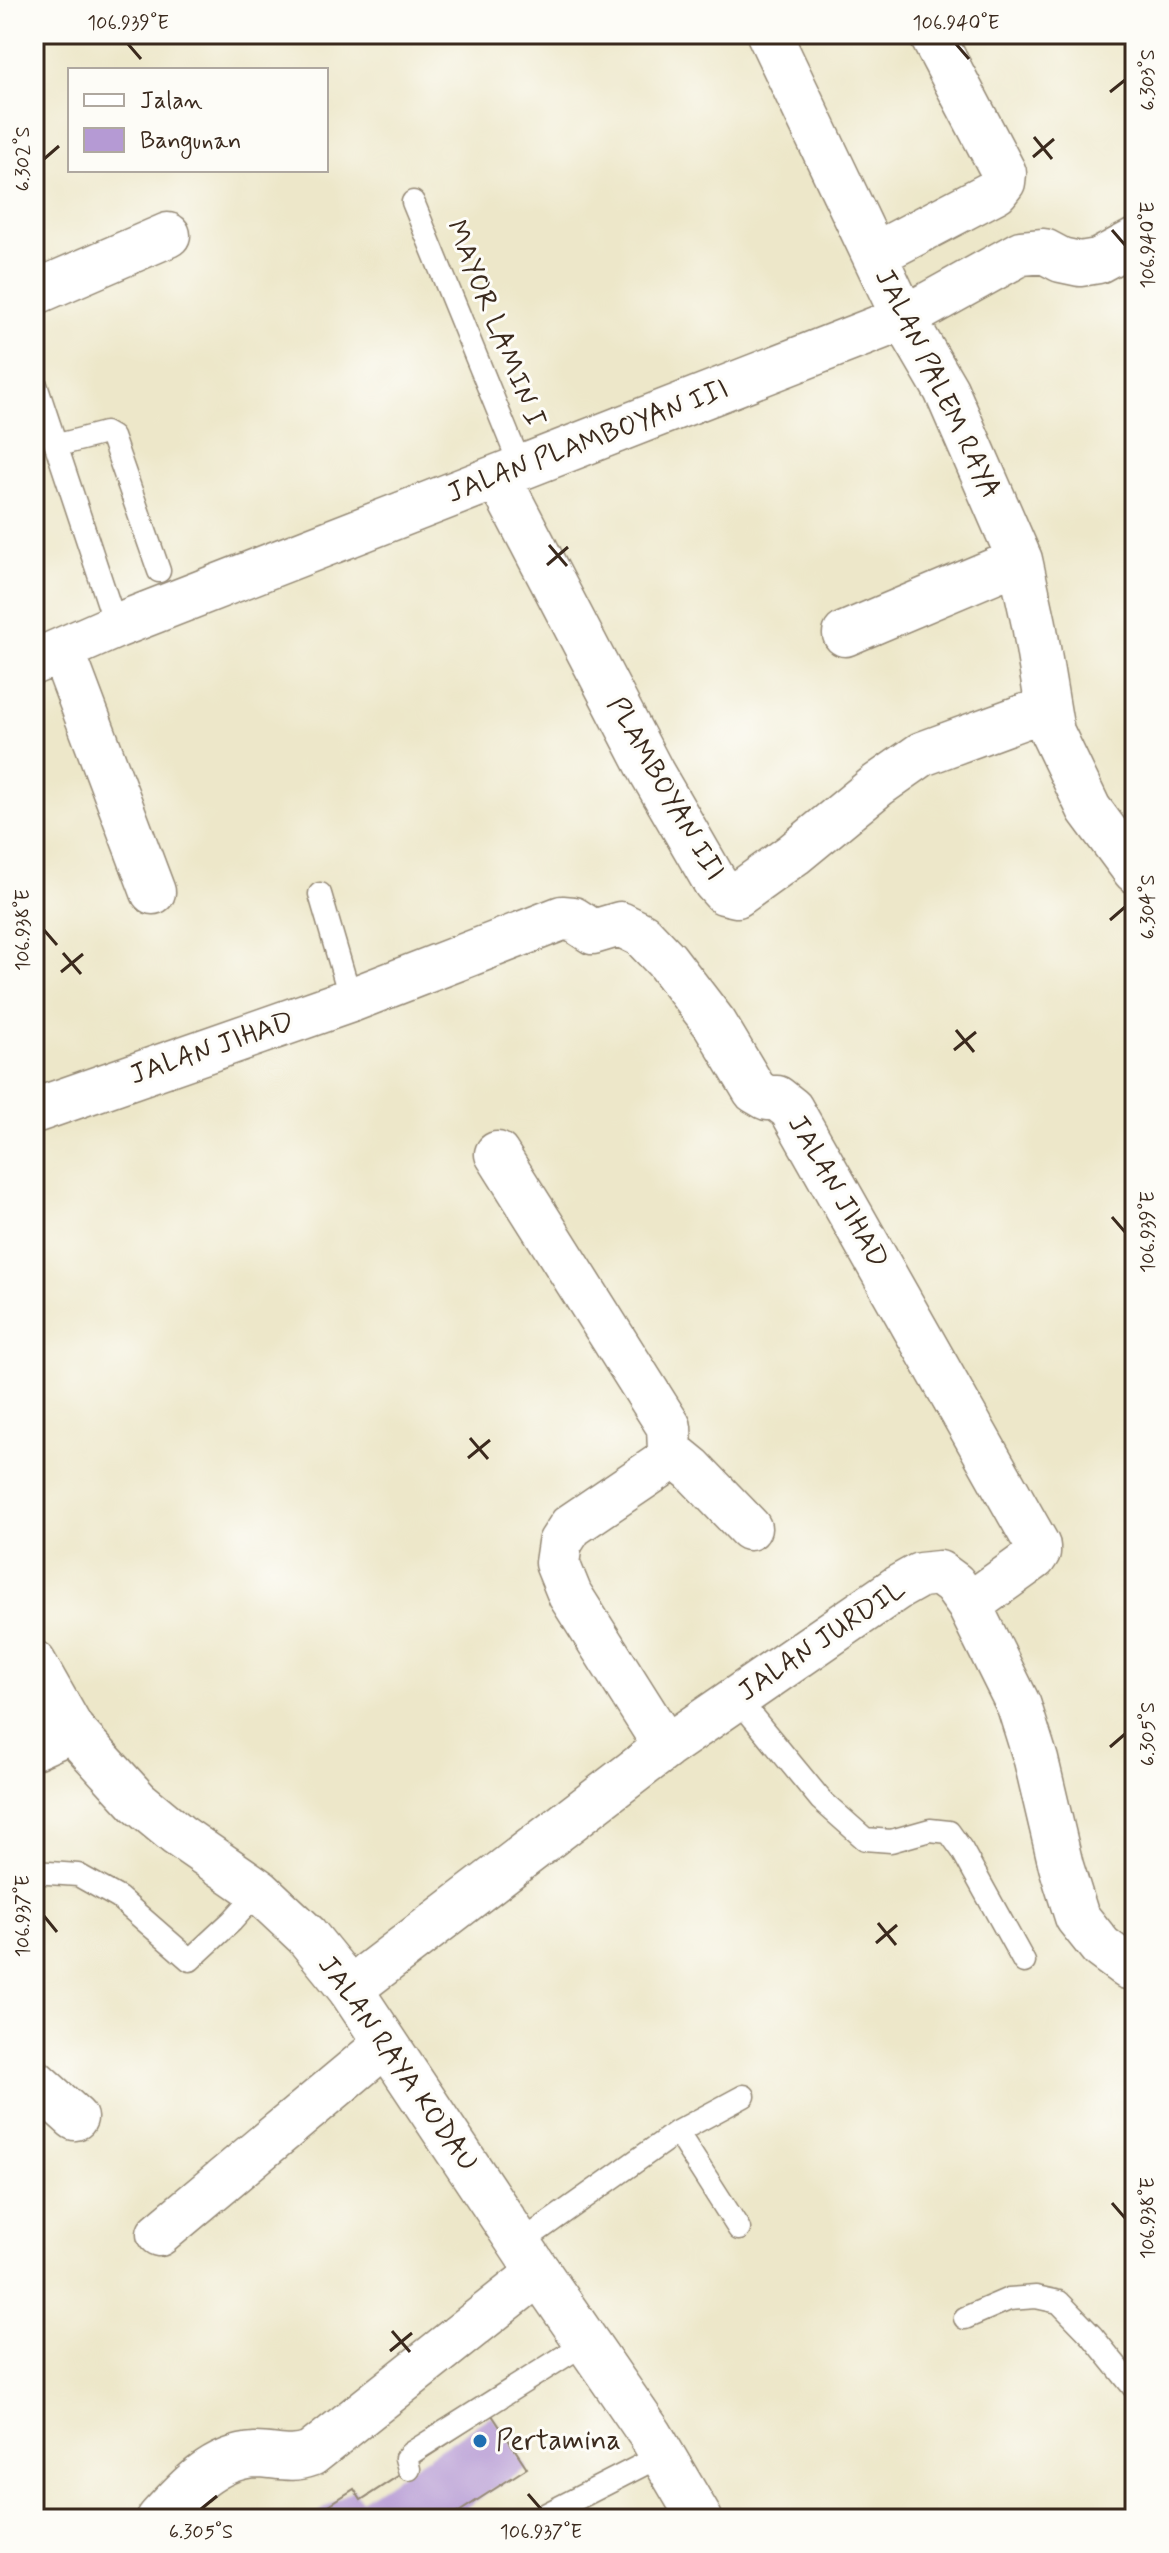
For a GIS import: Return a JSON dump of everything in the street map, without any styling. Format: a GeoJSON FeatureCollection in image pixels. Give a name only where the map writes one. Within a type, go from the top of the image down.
{"type":"FeatureCollection","features":[{"type":"Feature","properties":{"kind":"street"},"geometry":{"type":"LineString","coordinates":[[874,255],[996,191],[1003,182],[1004,173],[931,34]]}},
{"type":"Feature","properties":{"kind":"street","name":"JALAN PALEM RAYA"},"geometry":{"type":"LineString","coordinates":[[771,35],[904,318],[946,390],[1020,560],[1052,732],[1083,797],[1121,828],[1135,871]]}},
{"type":"Feature","properties":{"kind":"street"},"geometry":{"type":"LineString","coordinates":[[34,293],[168,235]]}},
{"type":"Feature","properties":{"kind":"street","name":"JALAN PLAMBOYAN III"},"geometry":{"type":"LineString","coordinates":[[48,656],[116,626],[904,318],[1021,253],[1044,251],[1061,260],[1080,264],[1098,261],[1135,241]]}},
{"type":"Feature","properties":{"kind":"street","name":"PLAMBOYAN III"},"geometry":{"type":"LineString","coordinates":[[509,472],[652,773],[715,882],[724,892],[737,895],[922,754],[1047,708]]}},
{"type":"Feature","properties":{"kind":"street"},"geometry":{"type":"LineString","coordinates":[[845,634],[1020,560]]}},
{"type":"Feature","properties":{"kind":"street"},"geometry":{"type":"LineString","coordinates":[[48,656],[153,892]]}},
{"type":"Feature","properties":{"kind":"street","name":"JALAN JIHAD"},"geometry":{"type":"LineString","coordinates":[[34,1111],[351,1000],[562,918],[573,919],[593,932],[620,924],[642,935],[666,960],[715,1024],[755,1091],[767,1098],[777,1098],[791,1109],[1038,1546],[1034,1558],[969,1605]]}},
{"type":"Feature","properties":{"kind":"street"},"geometry":{"type":"LineString","coordinates":[[497,1154],[669,1427],[670,1451],[664,1463],[571,1526],[560,1543],[557,1563],[570,1595],[666,1747]]}},
{"type":"Feature","properties":{"kind":"street"},"geometry":{"type":"LineString","coordinates":[[670,1451],[692,1469],[749,1528]]}},
{"type":"Feature","properties":{"kind":"street","name":"JALAN JURDIL"},"geometry":{"type":"LineString","coordinates":[[350,1989],[666,1747],[897,1588],[920,1575],[939,1573],[954,1584],[969,1605],[1019,1706],[1077,1917],[1101,1947],[1132,1967]]}},
{"type":"Feature","properties":{"kind":"street","name":"JALAN RAYA KODAU"},"geometry":{"type":"LineString","coordinates":[[34,1663],[53,1739],[178,1835],[259,1891],[306,1935],[350,1989],[662,2455],[700,2519]]}},
{"type":"Feature","properties":{"kind":"street"},"geometry":{"type":"LineString","coordinates":[[159,2234],[386,2044]]}},
{"type":"Feature","properties":{"kind":"street"},"geometry":{"type":"LineString","coordinates":[[34,2081],[75,2118]]}},
{"type":"Feature","properties":{"kind":"street"},"geometry":{"type":"LineString","coordinates":[[159,2519],[189,2486],[225,2462],[254,2455],[295,2460],[311,2454],[529,2258]]}},
{"type":"Feature","properties":{"kind":"lane","name":"MAYOR LAMIN I"},"geometry":{"type":"LineString","coordinates":[[413,202],[509,472]]}},
{"type":"Feature","properties":{"kind":"lane"},"geometry":{"type":"LineString","coordinates":[[34,379],[116,626]]}},
{"type":"Feature","properties":{"kind":"lane"},"geometry":{"type":"LineString","coordinates":[[58,445],[105,433],[112,437],[159,571]]}},
{"type":"Feature","properties":{"kind":"lane"},"geometry":{"type":"LineString","coordinates":[[320,894],[351,1000]]}},
{"type":"Feature","properties":{"kind":"lane"},"geometry":{"type":"LineString","coordinates":[[737,1698],[821,1800],[865,1839],[891,1841],[930,1830],[949,1832],[1024,1962]]}},
{"type":"Feature","properties":{"kind":"lane"},"geometry":{"type":"LineString","coordinates":[[34,1872],[78,1875],[119,1898],[190,1960],[259,1891]]}},
{"type":"Feature","properties":{"kind":"lane"},"geometry":{"type":"LineString","coordinates":[[529,2258],[677,2132],[744,2096]]}},
{"type":"Feature","properties":{"kind":"lane"},"geometry":{"type":"LineString","coordinates":[[677,2132],[739,2229]]}},
{"type":"Feature","properties":{"kind":"lane"},"geometry":{"type":"LineString","coordinates":[[965,2318],[1009,2299],[1036,2297],[1059,2302],[1092,2336],[1135,2389]]}},
{"type":"Feature","properties":{"kind":"lane"},"geometry":{"type":"LineString","coordinates":[[409,2469],[406,2458],[411,2453],[587,2342]]}},
{"type":"Feature","properties":{"kind":"lane"},"geometry":{"type":"LineString","coordinates":[[537,2519],[662,2455]]}},
{"type":"Feature","properties":{"kind":"building","name":"Pertamina"},"geometry":{"type":"Polygon","coordinates":[[[492,2415],[527,2468],[448,2519],[318,2519],[315,2514],[354,2489],[361,2500],[492,2415]]]}},
{"type":"Feature","properties":{"kind":"place","name":"Pertamina"},"geometry":{"type":"Point","coordinates":[480,2441]}}]}
